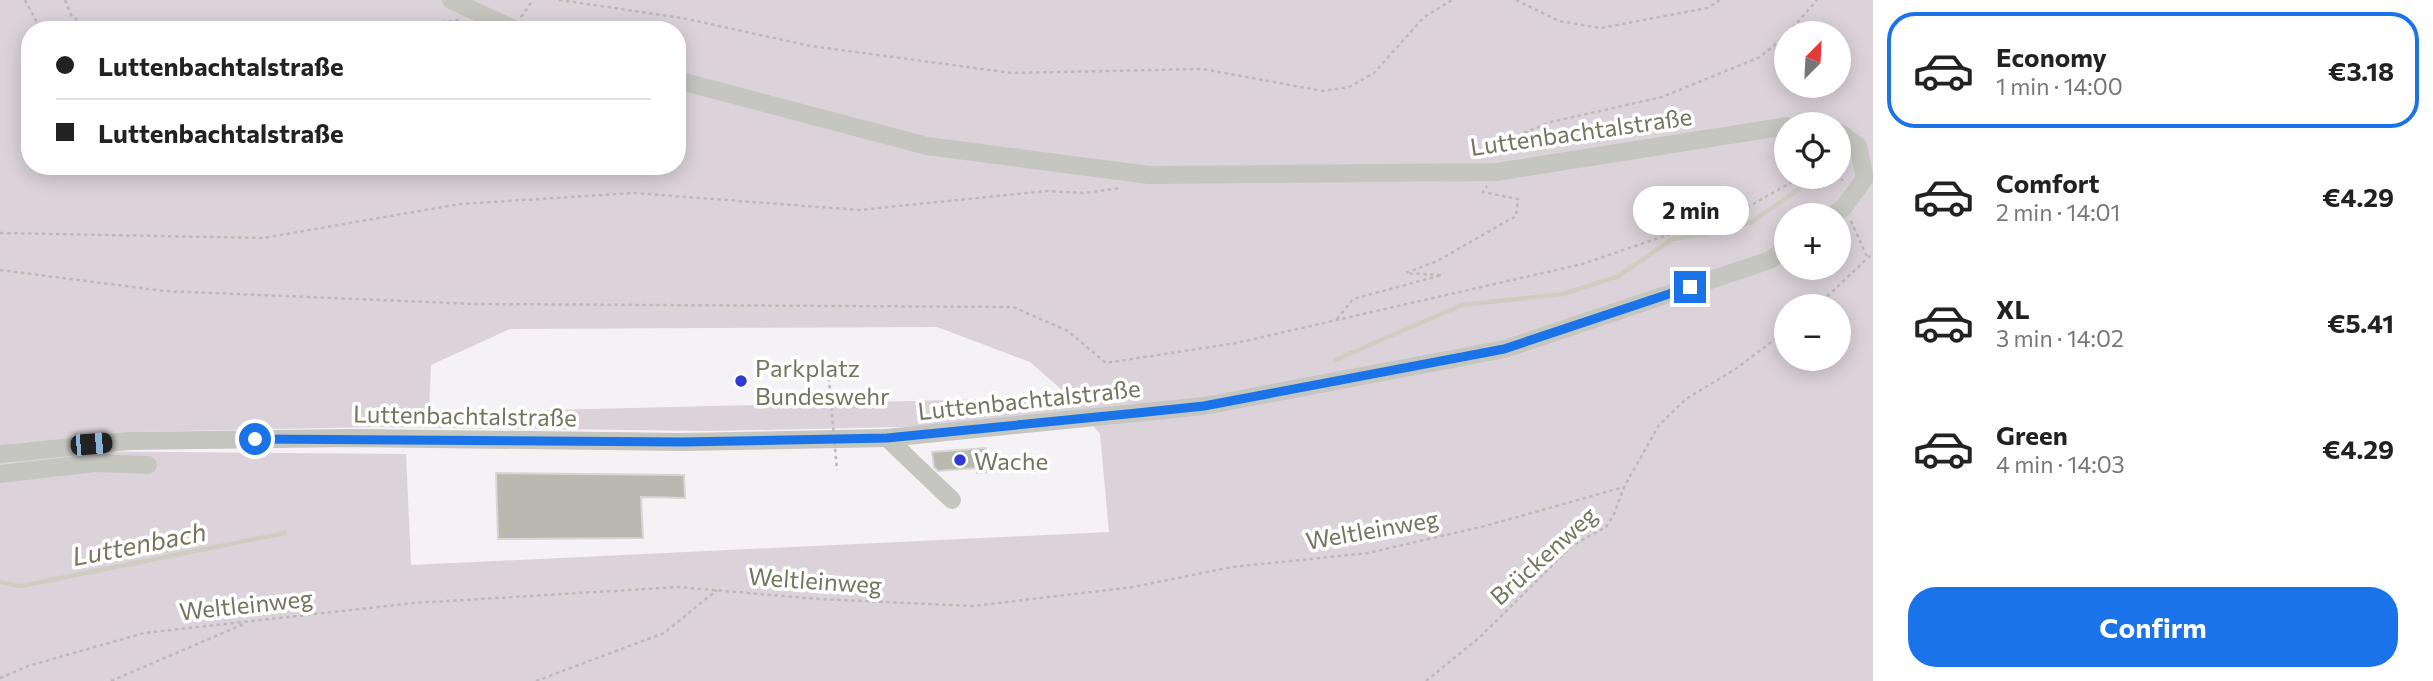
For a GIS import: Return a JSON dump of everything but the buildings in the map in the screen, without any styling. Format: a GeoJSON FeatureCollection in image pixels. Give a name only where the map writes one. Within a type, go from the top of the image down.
{"type":"FeatureCollection","features":[{"type":"Feature","properties":{"kind":"street"},"geometry":{"type":"LineString","coordinates":[[451,0],[497,21]]}},
{"type":"Feature","properties":{"kind":"street","name":"Luttenbachtalstraße"},"geometry":{"type":"LineString","coordinates":[[686,82],[927,146],[1149,175],[1496,172],[1774,128]]}},
{"type":"Feature","properties":{"kind":"street"},"geometry":{"type":"LineString","coordinates":[[1845,203],[1865,178],[1858,146],[1851,141]]}},
{"type":"Feature","properties":{"kind":"street","name":"Luttenbachtalstraße"},"geometry":{"type":"LineString","coordinates":[[0,454],[129,441],[354,438],[683,442],[887,438],[1204,406],[1504,349],[1774,257]]}},
{"type":"Feature","properties":{"kind":"street"},"geometry":{"type":"LineString","coordinates":[[887,438],[952,500]]}},
{"type":"Feature","properties":{"kind":"street"},"geometry":{"type":"LineString","coordinates":[[0,474],[95,463],[148,465]]}},
{"type":"Feature","properties":{"kind":"path"},"geometry":{"type":"LineString","coordinates":[[25,0],[36,21]]}},
{"type":"Feature","properties":{"kind":"path"},"geometry":{"type":"LineString","coordinates":[[65,0],[72,17],[79,21]]}},
{"type":"Feature","properties":{"kind":"path"},"geometry":{"type":"LineString","coordinates":[[519,21],[533,0]]}},
{"type":"Feature","properties":{"kind":"path"},"geometry":{"type":"LineString","coordinates":[[559,0],[682,18],[811,46],[1012,72],[1202,69],[1322,91],[1349,86],[1374,73],[1424,17],[1452,0]]}},
{"type":"Feature","properties":{"kind":"path"},"geometry":{"type":"LineString","coordinates":[[1516,0],[1559,21],[1601,27],[1707,8],[1720,0]]}},
{"type":"Feature","properties":{"kind":"path"},"geometry":{"type":"LineString","coordinates":[[1799,21],[1817,0]]}},
{"type":"Feature","properties":{"kind":"path"},"geometry":{"type":"LineString","coordinates":[[450,21],[459,20]]}},
{"type":"Feature","properties":{"kind":"path"},"geometry":{"type":"LineString","coordinates":[[1336,321],[1353,299],[1442,275],[1406,273],[1437,261],[1516,216],[1518,199],[1483,192],[1496,172],[1506,140],[1551,122],[1662,97],[1760,57],[1774,46]]}},
{"type":"Feature","properties":{"kind":"path"},"geometry":{"type":"LineString","coordinates":[[0,233],[263,238],[460,204],[634,193],[859,210],[1047,191],[1084,193],[1127,187]]}},
{"type":"Feature","properties":{"kind":"path"},"geometry":{"type":"LineString","coordinates":[[0,270],[164,291],[476,304],[1013,307],[1069,331],[1107,363],[1236,343],[1583,264],[1744,209],[1780,189]]}},
{"type":"Feature","properties":{"kind":"path"},"geometry":{"type":"LineString","coordinates":[[1851,232],[1868,260]]}},
{"type":"Feature","properties":{"kind":"path"},"geometry":{"type":"LineString","coordinates":[[1830,294],[1873,253]]}},
{"type":"Feature","properties":{"kind":"path","name":"Brückenweg"},"geometry":{"type":"LineString","coordinates":[[1426,681],[1480,636],[1573,545],[1605,527],[1614,514],[1623,487],[1659,425],[1686,399],[1737,368],[1774,340]]}},
{"type":"Feature","properties":{"kind":"path"},"geometry":{"type":"LineString","coordinates":[[829,378],[837,470]]}},
{"type":"Feature","properties":{"kind":"path","name":"Weltleinweg"},"geometry":{"type":"LineString","coordinates":[[0,678],[28,666],[144,633],[414,603],[678,587],[818,599],[973,606],[1133,587],[1232,567],[1368,553],[1485,526],[1623,487]]}},
{"type":"Feature","properties":{"kind":"path"},"geometry":{"type":"LineString","coordinates":[[536,681],[664,633],[717,590]]}},
{"type":"Feature","properties":{"kind":"path"},"geometry":{"type":"LineString","coordinates":[[111,681],[250,621]]}},
{"type":"Feature","properties":{"kind":"shaded area"},"geometry":{"type":"Polygon","coordinates":[[[0,0],[1873,0],[1873,681],[0,681],[0,459],[60,451],[406,454],[411,565],[1109,532],[1100,434],[1084,414],[947,426],[709,431],[373,427],[132,432],[0,445],[0,0]],[[937,327],[510,329],[431,365],[429,413],[1070,397],[1030,362],[937,327]]]}},
{"type":"Feature","properties":{"kind":"waterway","name":"Luttenbach"},"geometry":{"type":"LineString","coordinates":[[1335,360],[1462,305],[1563,294],[1619,276],[1672,239],[1708,234],[1752,222],[1799,189]]}},
{"type":"Feature","properties":{"kind":"waterway","name":"Luttenbach"},"geometry":{"type":"LineString","coordinates":[[0,582],[21,586],[285,533]]}},
{"type":"Feature","properties":{"kind":"place","name":"Parkplatz Bundeswehr"},"geometry":{"type":"Point","coordinates":[741,381]}},
{"type":"Feature","properties":{"kind":"place","name":"Wache"},"geometry":{"type":"Point","coordinates":[960,460]}},
{"type":"Feature","properties":{"kind":"route"},"geometry":{"type":"LineString","coordinates":[[255,439],[683,442],[887,438],[951,433],[1204,406],[1504,349],[1690,287]]}}]}
